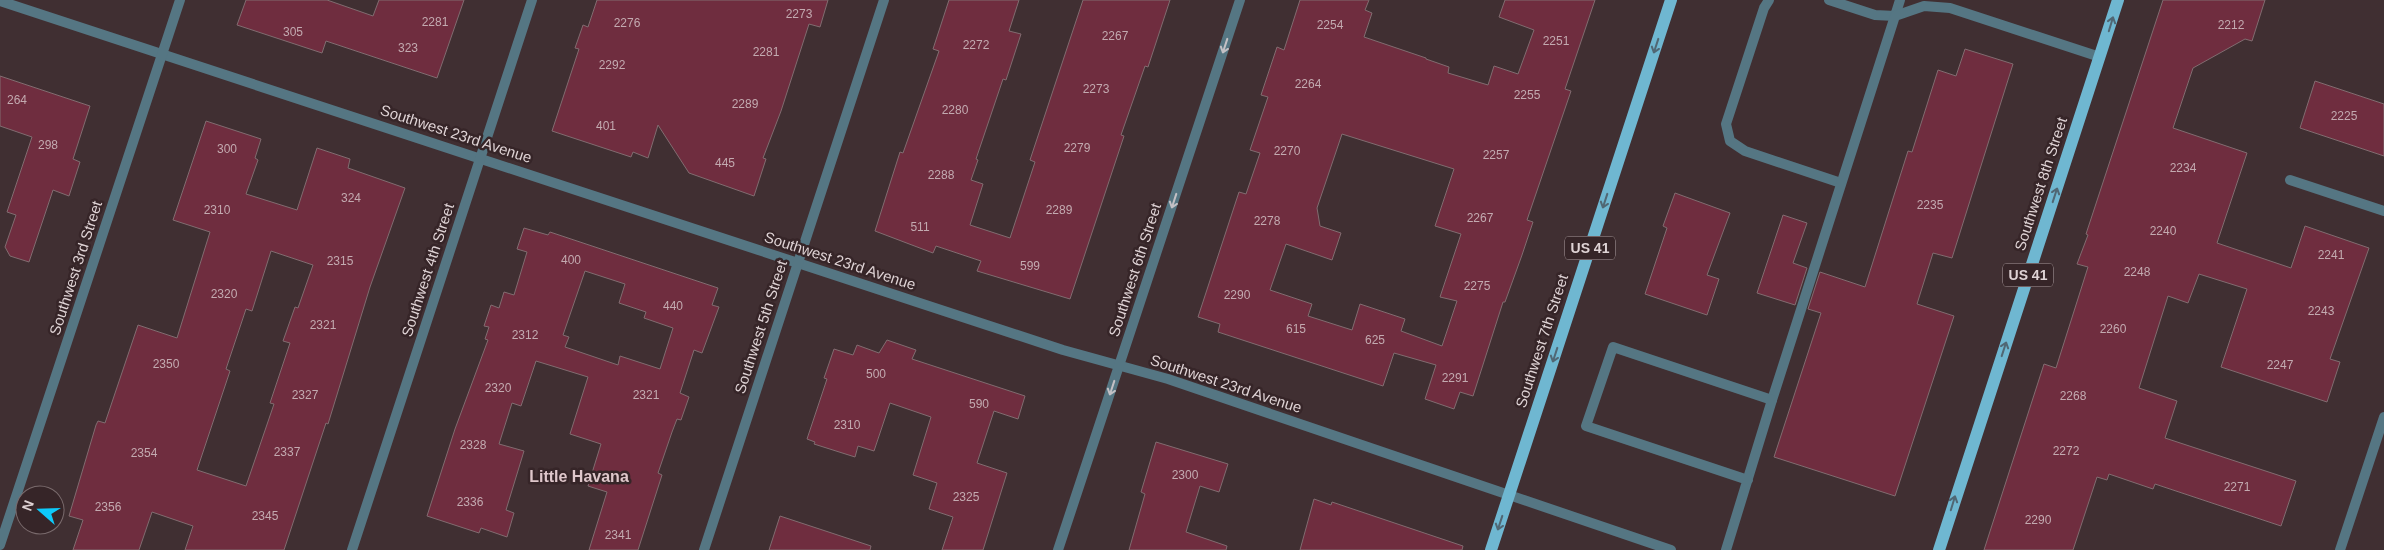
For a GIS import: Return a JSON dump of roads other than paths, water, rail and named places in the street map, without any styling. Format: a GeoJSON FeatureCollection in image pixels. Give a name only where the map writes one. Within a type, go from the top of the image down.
{"type":"FeatureCollection","features":[{"type":"Feature","properties":{"kind":"main road","name":"Southwest 7th Street"},"geometry":{"type":"LineString","coordinates":[[1491,550],[1671,0]]}},
{"type":"Feature","properties":{"kind":"main road","name":"Southwest 8th Street"},"geometry":{"type":"LineString","coordinates":[[1939,550],[2118,0]]}},
{"type":"Feature","properties":{"kind":"street","name":"Southwest 3rd Street"},"geometry":{"type":"LineString","coordinates":[[0,545],[180,0]]}},
{"type":"Feature","properties":{"kind":"street","name":"Southwest 4th Street"},"geometry":{"type":"LineString","coordinates":[[352,550],[532,0]]}},
{"type":"Feature","properties":{"kind":"street","name":"Southwest 5th Street"},"geometry":{"type":"LineString","coordinates":[[704,550],[884,0]]}},
{"type":"Feature","properties":{"kind":"street","name":"Southwest 6th Street"},"geometry":{"type":"LineString","coordinates":[[1058,550],[1240,0]]}},
{"type":"Feature","properties":{"kind":"street"},"geometry":{"type":"LineString","coordinates":[[1769,0],[1764,8],[1726,124],[1730,141],[1744,151],[1841,182]]}},
{"type":"Feature","properties":{"kind":"street"},"geometry":{"type":"LineString","coordinates":[[1829,0],[1875,15],[1895,16],[1924,6],[1950,8],[2100,57]]}},
{"type":"Feature","properties":{"kind":"street"},"geometry":{"type":"LineString","coordinates":[[1726,550],[1900,0]]}},
{"type":"Feature","properties":{"kind":"street","name":"Southwest 23rd Avenue"},"geometry":{"type":"LineString","coordinates":[[0,1],[1063,350],[1168,379],[1671,550]]}},
{"type":"Feature","properties":{"kind":"street"},"geometry":{"type":"LineString","coordinates":[[2290,180],[2384,211]]}},
{"type":"Feature","properties":{"kind":"street"},"geometry":{"type":"LineString","coordinates":[[1748,480],[1586,426],[1613,347],[1772,400]]}},
{"type":"Feature","properties":{"kind":"street"},"geometry":{"type":"LineString","coordinates":[[2340,550],[2384,417]]}},
{"type":"Feature","properties":{"kind":"district","name":"Little Havana"},"geometry":{"type":"Point","coordinates":[579,476]}}]}
